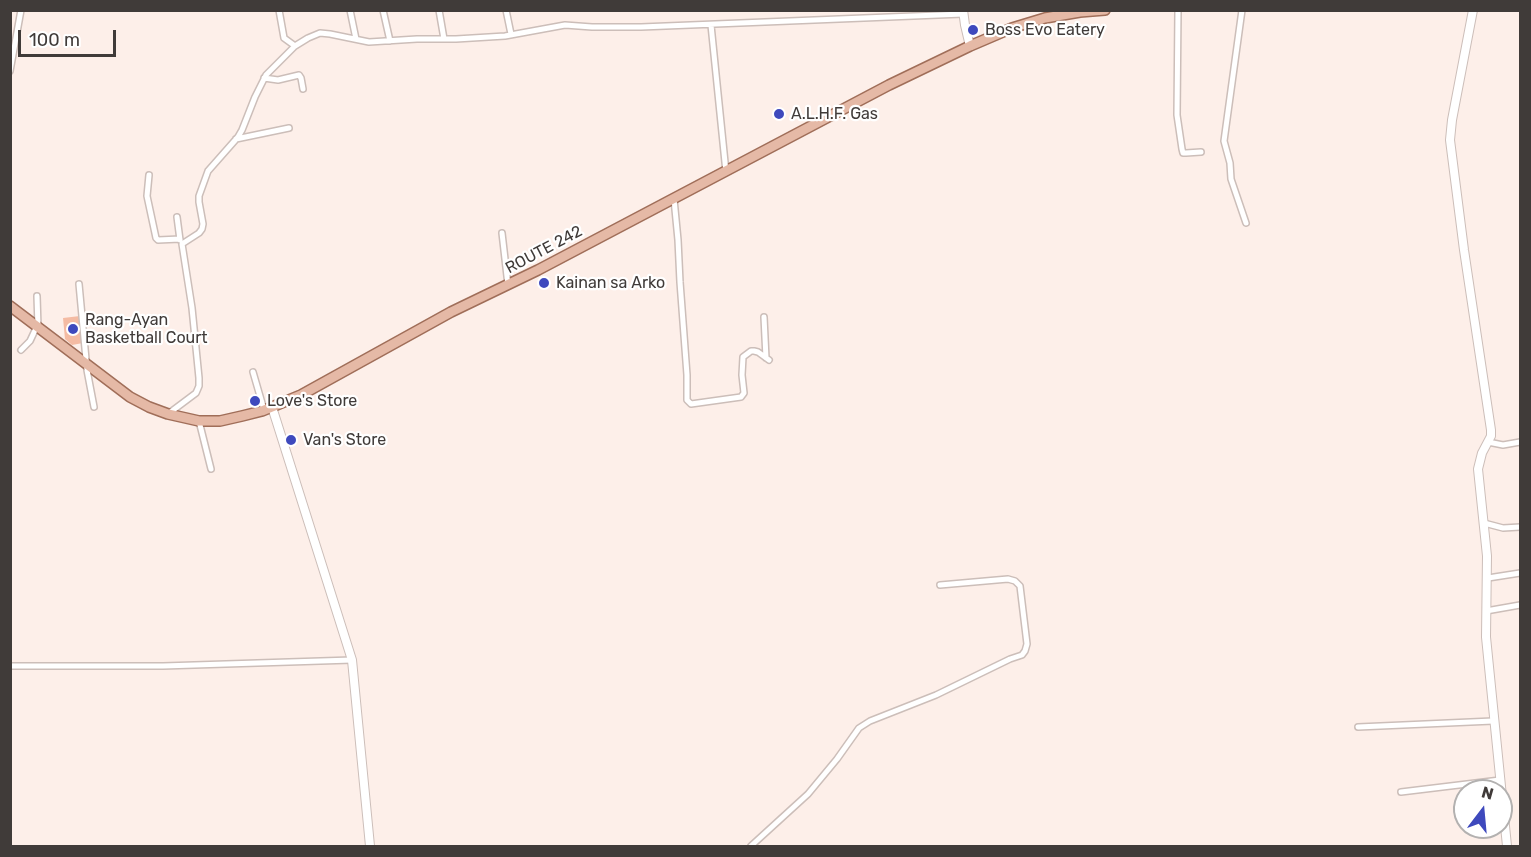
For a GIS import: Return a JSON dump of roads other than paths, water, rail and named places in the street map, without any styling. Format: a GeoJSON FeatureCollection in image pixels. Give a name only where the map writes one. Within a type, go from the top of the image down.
{"type":"FeatureCollection","features":[{"type":"Feature","properties":{"kind":"main road","name":"ROUTE 242"},"geometry":{"type":"LineString","coordinates":[[10,306],[130,397],[168,414],[199,421],[220,422],[268,408],[301,395],[451,312],[674,199],[889,85],[970,46],[1012,28],[1045,18],[1105,10]]}},
{"type":"Feature","properties":{"kind":"street"},"geometry":{"type":"LineString","coordinates":[[10,71],[21,10]]}},
{"type":"Feature","properties":{"kind":"street"},"geometry":{"type":"LineString","coordinates":[[279,10],[284,38],[295,46]]}},
{"type":"Feature","properties":{"kind":"street"},"geometry":{"type":"LineString","coordinates":[[350,10],[356,39]]}},
{"type":"Feature","properties":{"kind":"street"},"geometry":{"type":"LineString","coordinates":[[383,10],[390,40]]}},
{"type":"Feature","properties":{"kind":"street"},"geometry":{"type":"LineString","coordinates":[[439,10],[444,39]]}},
{"type":"Feature","properties":{"kind":"street"},"geometry":{"type":"LineString","coordinates":[[506,10],[511,34]]}},
{"type":"Feature","properties":{"kind":"street"},"geometry":{"type":"LineString","coordinates":[[1178,10],[1177,115],[1182,149],[1184,153],[1201,152]]}},
{"type":"Feature","properties":{"kind":"street"},"geometry":{"type":"LineString","coordinates":[[1242,10],[1224,141],[1231,179],[1246,223]]}},
{"type":"Feature","properties":{"kind":"street"},"geometry":{"type":"LineString","coordinates":[[1473,10],[1450,141],[1491,430],[1491,436],[1482,453],[1478,469],[1487,556],[1486,637],[1500,779]]}},
{"type":"Feature","properties":{"kind":"street"},"geometry":{"type":"LineString","coordinates":[[148,175],[147,196],[156,238],[181,242],[199,233],[203,224],[199,202],[208,171],[242,130],[264,78],[295,46],[320,33],[341,35],[369,42],[474,38],[565,25],[631,27],[711,25],[963,12],[970,46]]}},
{"type":"Feature","properties":{"kind":"street"},"geometry":{"type":"LineString","coordinates":[[711,25],[726,172]]}},
{"type":"Feature","properties":{"kind":"street"},"geometry":{"type":"LineString","coordinates":[[264,78],[278,80],[299,75],[303,89]]}},
{"type":"Feature","properties":{"kind":"street"},"geometry":{"type":"LineString","coordinates":[[236,139],[289,128]]}},
{"type":"Feature","properties":{"kind":"street"},"geometry":{"type":"LineString","coordinates":[[674,199],[687,400],[691,404],[741,397],[744,393],[743,357],[751,351],[758,352],[767,359],[764,317]]}},
{"type":"Feature","properties":{"kind":"street"},"geometry":{"type":"LineString","coordinates":[[168,414],[196,393],[199,386],[192,308],[177,216]]}},
{"type":"Feature","properties":{"kind":"street"},"geometry":{"type":"LineString","coordinates":[[502,233],[508,285]]}},
{"type":"Feature","properties":{"kind":"street"},"geometry":{"type":"LineString","coordinates":[[79,284],[86,363],[94,407]]}},
{"type":"Feature","properties":{"kind":"street"},"geometry":{"type":"LineString","coordinates":[[21,350],[30,341],[37,326],[37,296]]}},
{"type":"Feature","properties":{"kind":"street"},"geometry":{"type":"LineString","coordinates":[[252,372],[268,408],[352,660],[370,846]]}},
{"type":"Feature","properties":{"kind":"street"},"geometry":{"type":"LineString","coordinates":[[199,421],[211,469]]}},
{"type":"Feature","properties":{"kind":"street"},"geometry":{"type":"LineString","coordinates":[[1488,442],[1503,445],[1521,442]]}},
{"type":"Feature","properties":{"kind":"street"},"geometry":{"type":"LineString","coordinates":[[1484,523],[1503,528],[1521,527]]}},
{"type":"Feature","properties":{"kind":"street"},"geometry":{"type":"LineString","coordinates":[[1488,578],[1521,573]]}},
{"type":"Feature","properties":{"kind":"street"},"geometry":{"type":"LineString","coordinates":[[751,846],[808,794],[859,728],[870,721],[936,695],[1022,655],[1025,651],[1027,644],[1020,586],[1015,581],[1008,579],[940,585]]}},
{"type":"Feature","properties":{"kind":"street"},"geometry":{"type":"LineString","coordinates":[[1486,611],[1521,605]]}},
{"type":"Feature","properties":{"kind":"street"},"geometry":{"type":"LineString","coordinates":[[10,666],[163,666],[352,660]]}},
{"type":"Feature","properties":{"kind":"street"},"geometry":{"type":"LineString","coordinates":[[1358,727],[1493,721]]}},
{"type":"Feature","properties":{"kind":"street"},"geometry":{"type":"LineString","coordinates":[[1401,792],[1453,786]]}},
{"type":"Feature","properties":{"kind":"place","name":"Boss Evo Eatery"},"geometry":{"type":"Point","coordinates":[973,30]}},
{"type":"Feature","properties":{"kind":"place","name":"A.L.H.F. Gas"},"geometry":{"type":"Point","coordinates":[779,114]}},
{"type":"Feature","properties":{"kind":"place","name":"Kainan sa Arko"},"geometry":{"type":"Point","coordinates":[544,283]}},
{"type":"Feature","properties":{"kind":"place","name":"Rang-Ayan Basketball Court"},"geometry":{"type":"Point","coordinates":[73,329]}},
{"type":"Feature","properties":{"kind":"place","name":"Love's Store"},"geometry":{"type":"Point","coordinates":[255,401]}},
{"type":"Feature","properties":{"kind":"place","name":"Van's Store"},"geometry":{"type":"Point","coordinates":[291,440]}}]}
